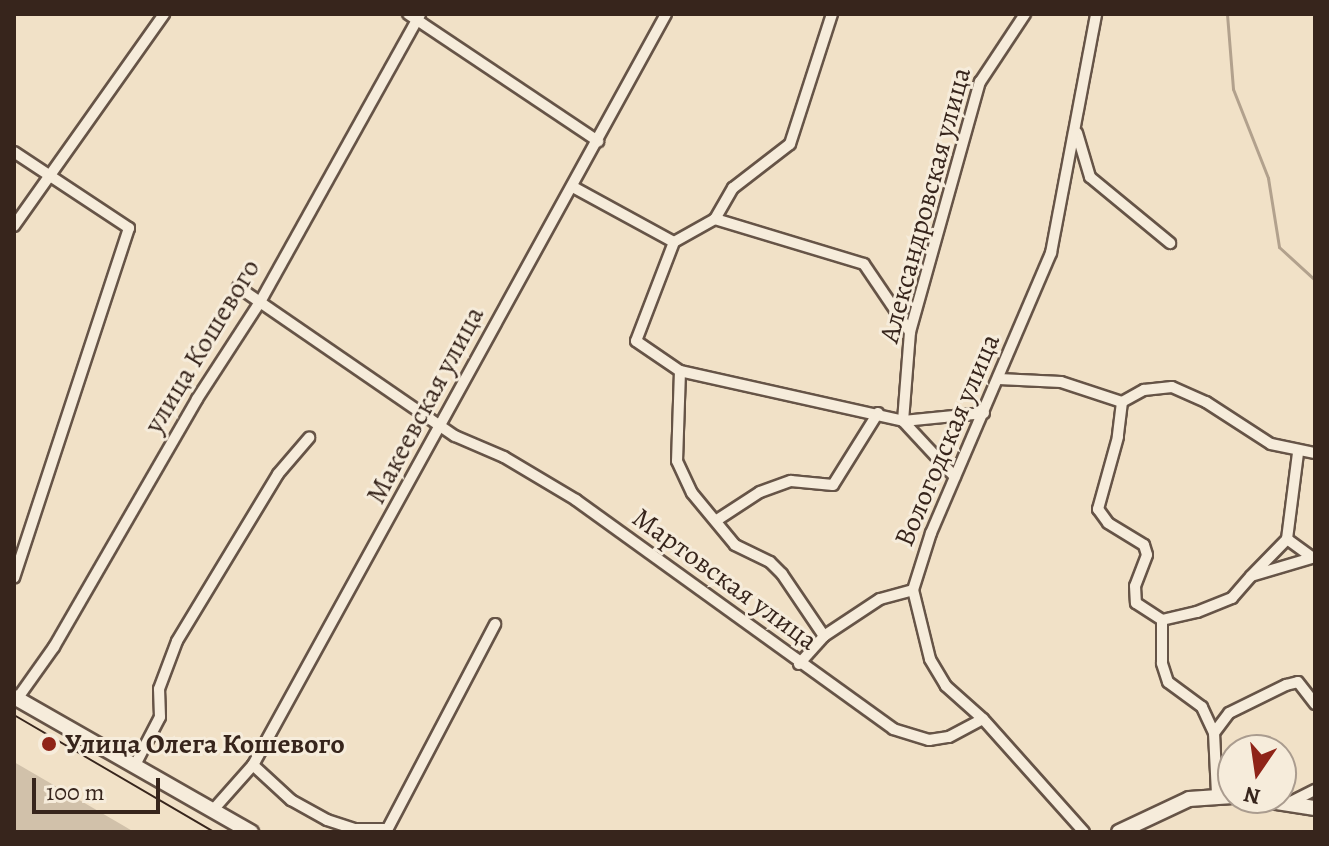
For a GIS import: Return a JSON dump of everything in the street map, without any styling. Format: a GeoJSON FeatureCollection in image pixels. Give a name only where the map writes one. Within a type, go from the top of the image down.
{"type":"FeatureCollection","features":[{"type":"Feature","properties":{"kind":"main road"},"geometry":{"type":"LineString","coordinates":[[16,698],[251,832]]}},
{"type":"Feature","properties":{"kind":"main road"},"geometry":{"type":"LineString","coordinates":[[1119,832],[1160,809],[1217,794]]}},
{"type":"Feature","properties":{"kind":"street"},"geometry":{"type":"LineString","coordinates":[[14,226],[164,14]]}},
{"type":"Feature","properties":{"kind":"street","name":"Макеевская улица"},"geometry":{"type":"LineString","coordinates":[[213,810],[253,765],[666,14]]}},
{"type":"Feature","properties":{"kind":"street"},"geometry":{"type":"LineString","coordinates":[[832,14],[790,144],[733,188],[715,219],[674,242],[636,341],[680,371],[903,421],[984,413]]}},
{"type":"Feature","properties":{"kind":"street","name":"Александровская улица"},"geometry":{"type":"LineString","coordinates":[[903,421],[910,332],[980,82],[1025,14]]}},
{"type":"Feature","properties":{"kind":"street","name":"Вологодская улица"},"geometry":{"type":"LineString","coordinates":[[1084,832],[983,719],[946,686],[930,659],[913,590],[955,477],[1051,253],[1068,179],[1096,14]]}},
{"type":"Feature","properties":{"kind":"street"},"geometry":{"type":"LineString","coordinates":[[414,16],[598,141]]}},
{"type":"Feature","properties":{"kind":"street","name":"улица Кошевого"},"geometry":{"type":"LineString","coordinates":[[16,698],[54,647],[197,399],[260,302],[414,16]]}},
{"type":"Feature","properties":{"kind":"street"},"geometry":{"type":"LineString","coordinates":[[1076,127],[1090,177],[1170,243]]}},
{"type":"Feature","properties":{"kind":"street"},"geometry":{"type":"LineString","coordinates":[[14,152],[129,228],[14,578]]}},
{"type":"Feature","properties":{"kind":"street"},"geometry":{"type":"LineString","coordinates":[[1068,179],[1090,177]]}},
{"type":"Feature","properties":{"kind":"street"},"geometry":{"type":"LineString","coordinates":[[573,187],[674,242]]}},
{"type":"Feature","properties":{"kind":"street"},"geometry":{"type":"LineString","coordinates":[[715,219],[864,264],[910,332]]}},
{"type":"Feature","properties":{"kind":"street","name":"Мартовская улица"},"geometry":{"type":"LineString","coordinates":[[238,287],[441,426],[576,500],[893,729],[915,738],[949,737],[983,719]]}},
{"type":"Feature","properties":{"kind":"street"},"geometry":{"type":"LineString","coordinates":[[680,371],[677,461],[692,493],[735,545],[770,562],[782,574],[824,636]]}},
{"type":"Feature","properties":{"kind":"street"},"geometry":{"type":"LineString","coordinates":[[999,379],[1061,382],[1122,402],[1144,390],[1172,387],[1206,402],[1271,444],[1298,453],[1315,453]]}},
{"type":"Feature","properties":{"kind":"street"},"geometry":{"type":"LineString","coordinates":[[1122,402],[1118,437],[1098,509],[1108,523],[1144,545],[1147,555],[1135,586],[1136,603],[1162,620]]}},
{"type":"Feature","properties":{"kind":"street"},"geometry":{"type":"LineString","coordinates":[[717,520],[760,492],[791,481],[833,485],[878,413]]}},
{"type":"Feature","properties":{"kind":"street"},"geometry":{"type":"LineString","coordinates":[[903,421],[955,477]]}},
{"type":"Feature","properties":{"kind":"street"},"geometry":{"type":"LineString","coordinates":[[135,765],[160,717],[159,689],[177,641],[278,474],[309,438]]}},
{"type":"Feature","properties":{"kind":"street"},"geometry":{"type":"LineString","coordinates":[[1162,620],[1232,598],[1287,539],[1298,453]]}},
{"type":"Feature","properties":{"kind":"street"},"geometry":{"type":"LineString","coordinates":[[1287,539],[1313,557]]}},
{"type":"Feature","properties":{"kind":"street"},"geometry":{"type":"LineString","coordinates":[[1251,576],[1313,557]]}},
{"type":"Feature","properties":{"kind":"street"},"geometry":{"type":"LineString","coordinates":[[799,664],[824,636],[891,592],[913,590]]}},
{"type":"Feature","properties":{"kind":"street"},"geometry":{"type":"LineString","coordinates":[[1162,620],[1162,663],[1168,682],[1202,707],[1214,733],[1217,794]]}},
{"type":"Feature","properties":{"kind":"street"},"geometry":{"type":"LineString","coordinates":[[253,765],[291,800],[327,820],[366,831],[385,831],[495,624]]}},
{"type":"Feature","properties":{"kind":"street"},"geometry":{"type":"LineString","coordinates":[[1214,733],[1229,713],[1286,685],[1298,682],[1315,704]]}},
{"type":"Feature","properties":{"kind":"street"},"geometry":{"type":"LineString","coordinates":[[1297,799],[1315,790]]}},
{"type":"Feature","properties":{"kind":"shaded area"},"geometry":{"type":"Polygon","coordinates":[[[14,762],[124,826],[134,832],[14,832],[14,762]]]}},
{"type":"Feature","properties":{"kind":"waterway"},"geometry":{"type":"LineString","coordinates":[[1227,14],[1233,89],[1268,178],[1279,247],[1315,280]]}},
{"type":"Feature","properties":{"kind":"tram line"},"geometry":{"type":"LineString","coordinates":[[14,715],[214,832]]}},
{"type":"Feature","properties":{"kind":"place","name":"Улица Олега Кошевого"},"geometry":{"type":"Point","coordinates":[49,744]}}]}
